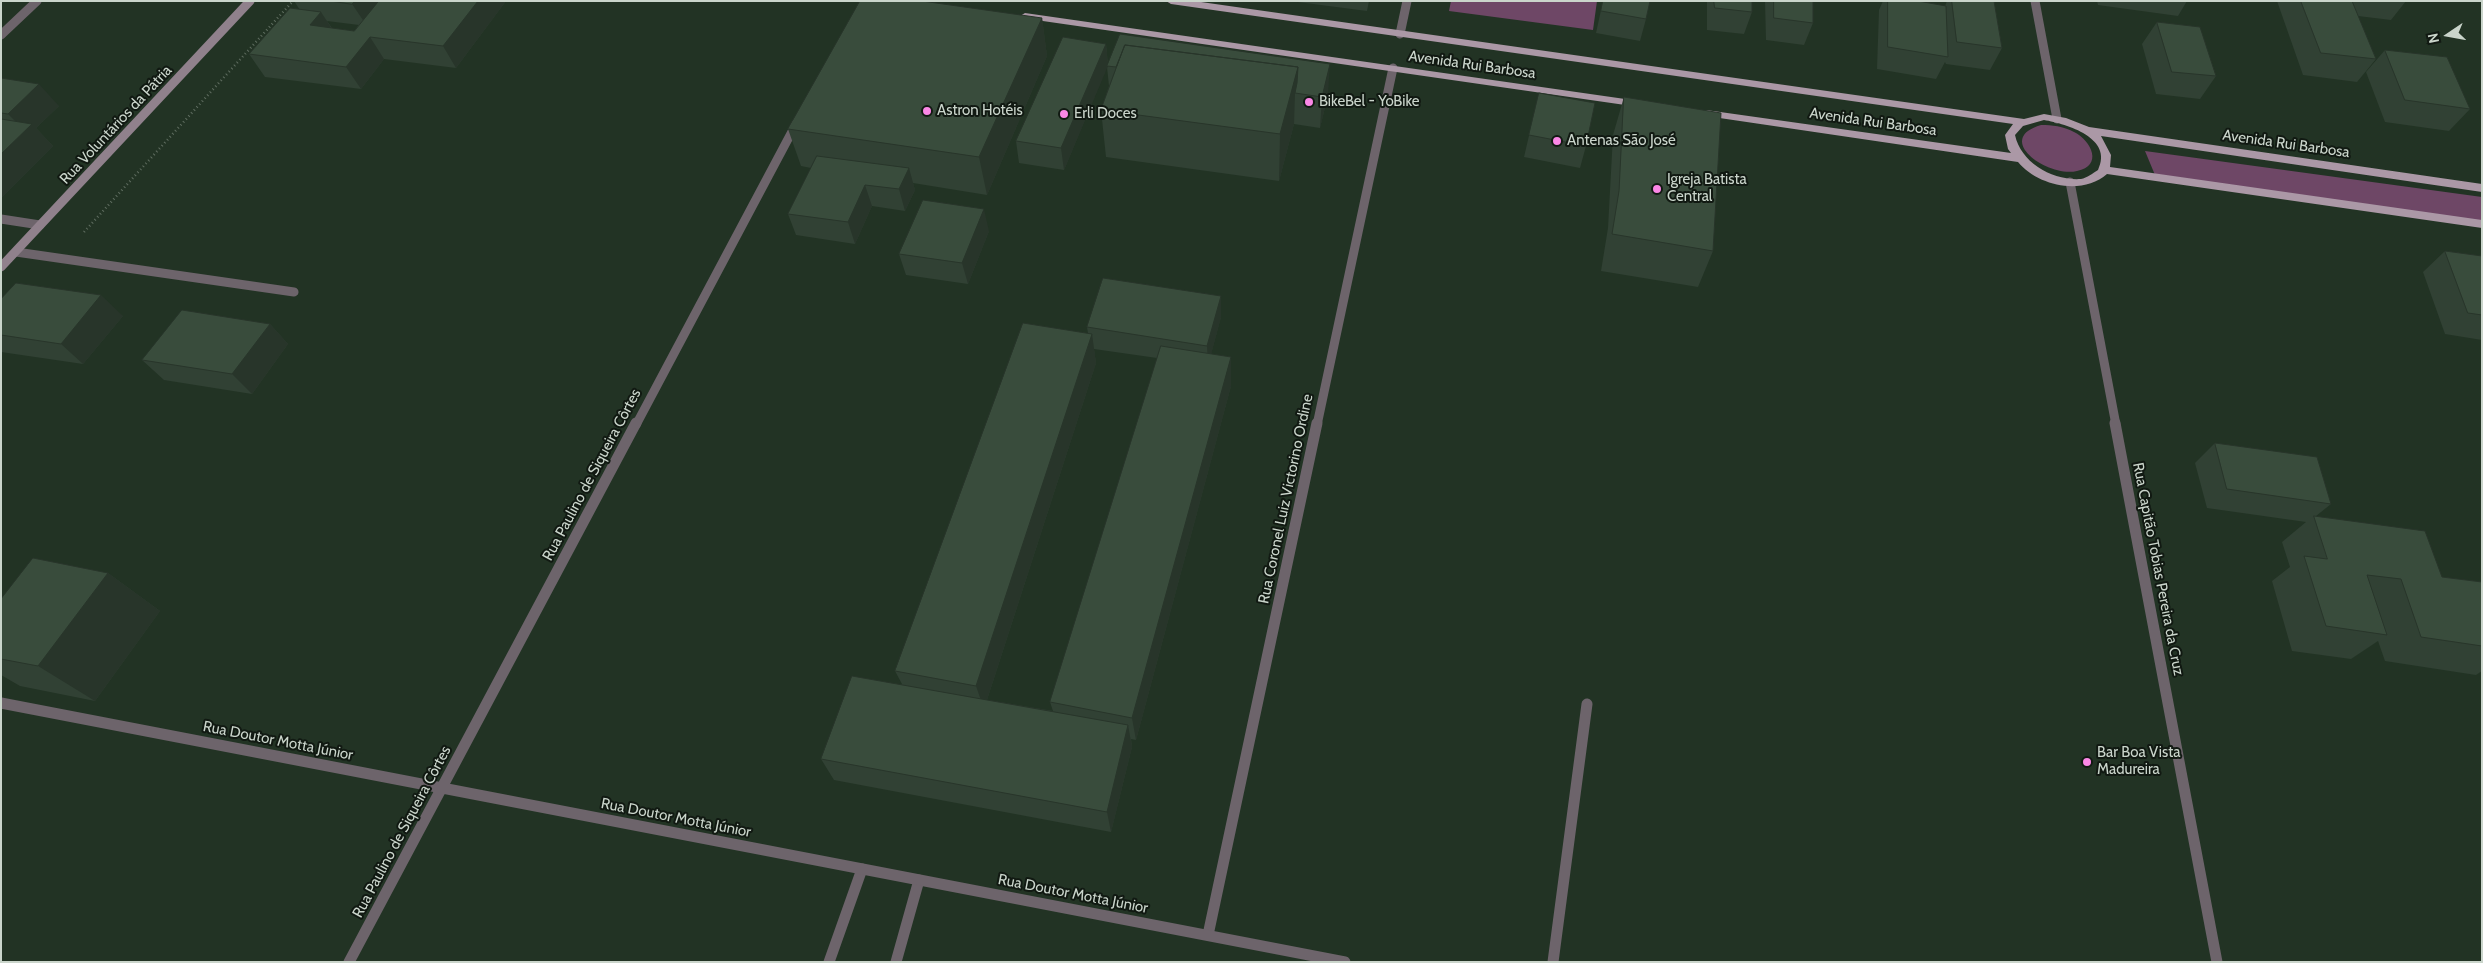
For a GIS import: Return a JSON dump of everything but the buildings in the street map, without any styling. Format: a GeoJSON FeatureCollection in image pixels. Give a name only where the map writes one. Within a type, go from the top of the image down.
{"type":"FeatureCollection","features":[{"type":"Feature","properties":{"kind":"main road","name":"Rua Voluntários da Pátria"},"geometry":{"type":"LineString","coordinates":[[1,267],[250,1]]}},
{"type":"Feature","properties":{"kind":"main road","name":"Avenida Rui Barbosa"},"geometry":{"type":"LineString","coordinates":[[1171,1],[2024,122]]}},
{"type":"Feature","properties":{"kind":"main road","name":"Avenida Rui Barbosa"},"geometry":{"type":"LineString","coordinates":[[1017,15],[1650,105]]}},
{"type":"Feature","properties":{"kind":"main road","name":"Avenida Rui Barbosa"},"geometry":{"type":"LineString","coordinates":[[1699,112],[2018,158]]}},
{"type":"Feature","properties":{"kind":"main road"},"geometry":{"type":"LineString","coordinates":[[2034,118],[2057,119],[2086,130],[2098,140],[2105,150],[2107,161],[2104,170],[2091,179],[2070,182],[2046,176],[2018,158],[2012,146],[2011,136],[2015,128],[2034,118]]}},
{"type":"Feature","properties":{"kind":"main road","name":"Avenida Rui Barbosa"},"geometry":{"type":"LineString","coordinates":[[2086,130],[2482,188]]}},
{"type":"Feature","properties":{"kind":"main road"},"geometry":{"type":"LineString","coordinates":[[2104,170],[2482,224]]}},
{"type":"Feature","properties":{"kind":"street"},"geometry":{"type":"LineString","coordinates":[[1,35],[37,1]]}},
{"type":"Feature","properties":{"kind":"street"},"geometry":{"type":"LineString","coordinates":[[1400,34],[1407,1]]}},
{"type":"Feature","properties":{"kind":"street"},"geometry":{"type":"LineString","coordinates":[[2035,1],[2057,119]]}},
{"type":"Feature","properties":{"kind":"street","name":"Rua Coronel Luiz Victorino Ordine"},"geometry":{"type":"LineString","coordinates":[[1208,936],[1393,68]]}},
{"type":"Feature","properties":{"kind":"street","name":"Rua Paulino de Siqueira Côrtes"},"geometry":{"type":"LineString","coordinates":[[349,962],[800,116]]}},
{"type":"Feature","properties":{"kind":"street","name":"Rua Capitão Tobias Pereira da Cruz"},"geometry":{"type":"LineString","coordinates":[[2070,182],[2217,962]]}},
{"type":"Feature","properties":{"kind":"street"},"geometry":{"type":"LineString","coordinates":[[1,219],[40,225]]}},
{"type":"Feature","properties":{"kind":"street"},"geometry":{"type":"LineString","coordinates":[[16,252],[294,292]]}},
{"type":"Feature","properties":{"kind":"street","name":"Rua Doutor Motta Júnior"},"geometry":{"type":"LineString","coordinates":[[1,703],[1345,962]]}},
{"type":"Feature","properties":{"kind":"street"},"geometry":{"type":"LineString","coordinates":[[1553,962],[1587,704]]}},
{"type":"Feature","properties":{"kind":"street"},"geometry":{"type":"LineString","coordinates":[[829,962],[862,869]]}},
{"type":"Feature","properties":{"kind":"street"},"geometry":{"type":"LineString","coordinates":[[896,962],[919,880]]}},
{"type":"Feature","properties":{"kind":"path"},"geometry":{"type":"LineString","coordinates":[[61,258],[293,1]]}},
{"type":"Feature","properties":{"kind":"shaded area"},"geometry":{"type":"Polygon","coordinates":[[[1451,1],[1597,1],[1593,30],[1449,11],[1451,1]]]}},
{"type":"Feature","properties":{"kind":"shaded area"},"geometry":{"type":"Polygon","coordinates":[[[2041,125],[2062,127],[2080,136],[2090,147],[2092,159],[2090,164],[2077,171],[2065,172],[2052,169],[2030,156],[2024,148],[2022,139],[2028,131],[2041,125]]]}},
{"type":"Feature","properties":{"kind":"shaded area"},"geometry":{"type":"Polygon","coordinates":[[[2145,151],[2482,197],[2482,221],[2155,175],[2145,151]]]}},
{"type":"Feature","properties":{"kind":"place","name":"BikeBel - YoBike"},"geometry":{"type":"Point","coordinates":[1309,102]}},
{"type":"Feature","properties":{"kind":"place","name":"Astron Hotéis"},"geometry":{"type":"Point","coordinates":[927,111]}},
{"type":"Feature","properties":{"kind":"place","name":"Erli Doces"},"geometry":{"type":"Point","coordinates":[1064,114]}},
{"type":"Feature","properties":{"kind":"place","name":"Antenas São José"},"geometry":{"type":"Point","coordinates":[1557,141]}},
{"type":"Feature","properties":{"kind":"place","name":"Igreja Batista Central"},"geometry":{"type":"Point","coordinates":[1657,189]}},
{"type":"Feature","properties":{"kind":"place","name":"Bar Boa Vista Madureira"},"geometry":{"type":"Point","coordinates":[2087,762]}}]}
